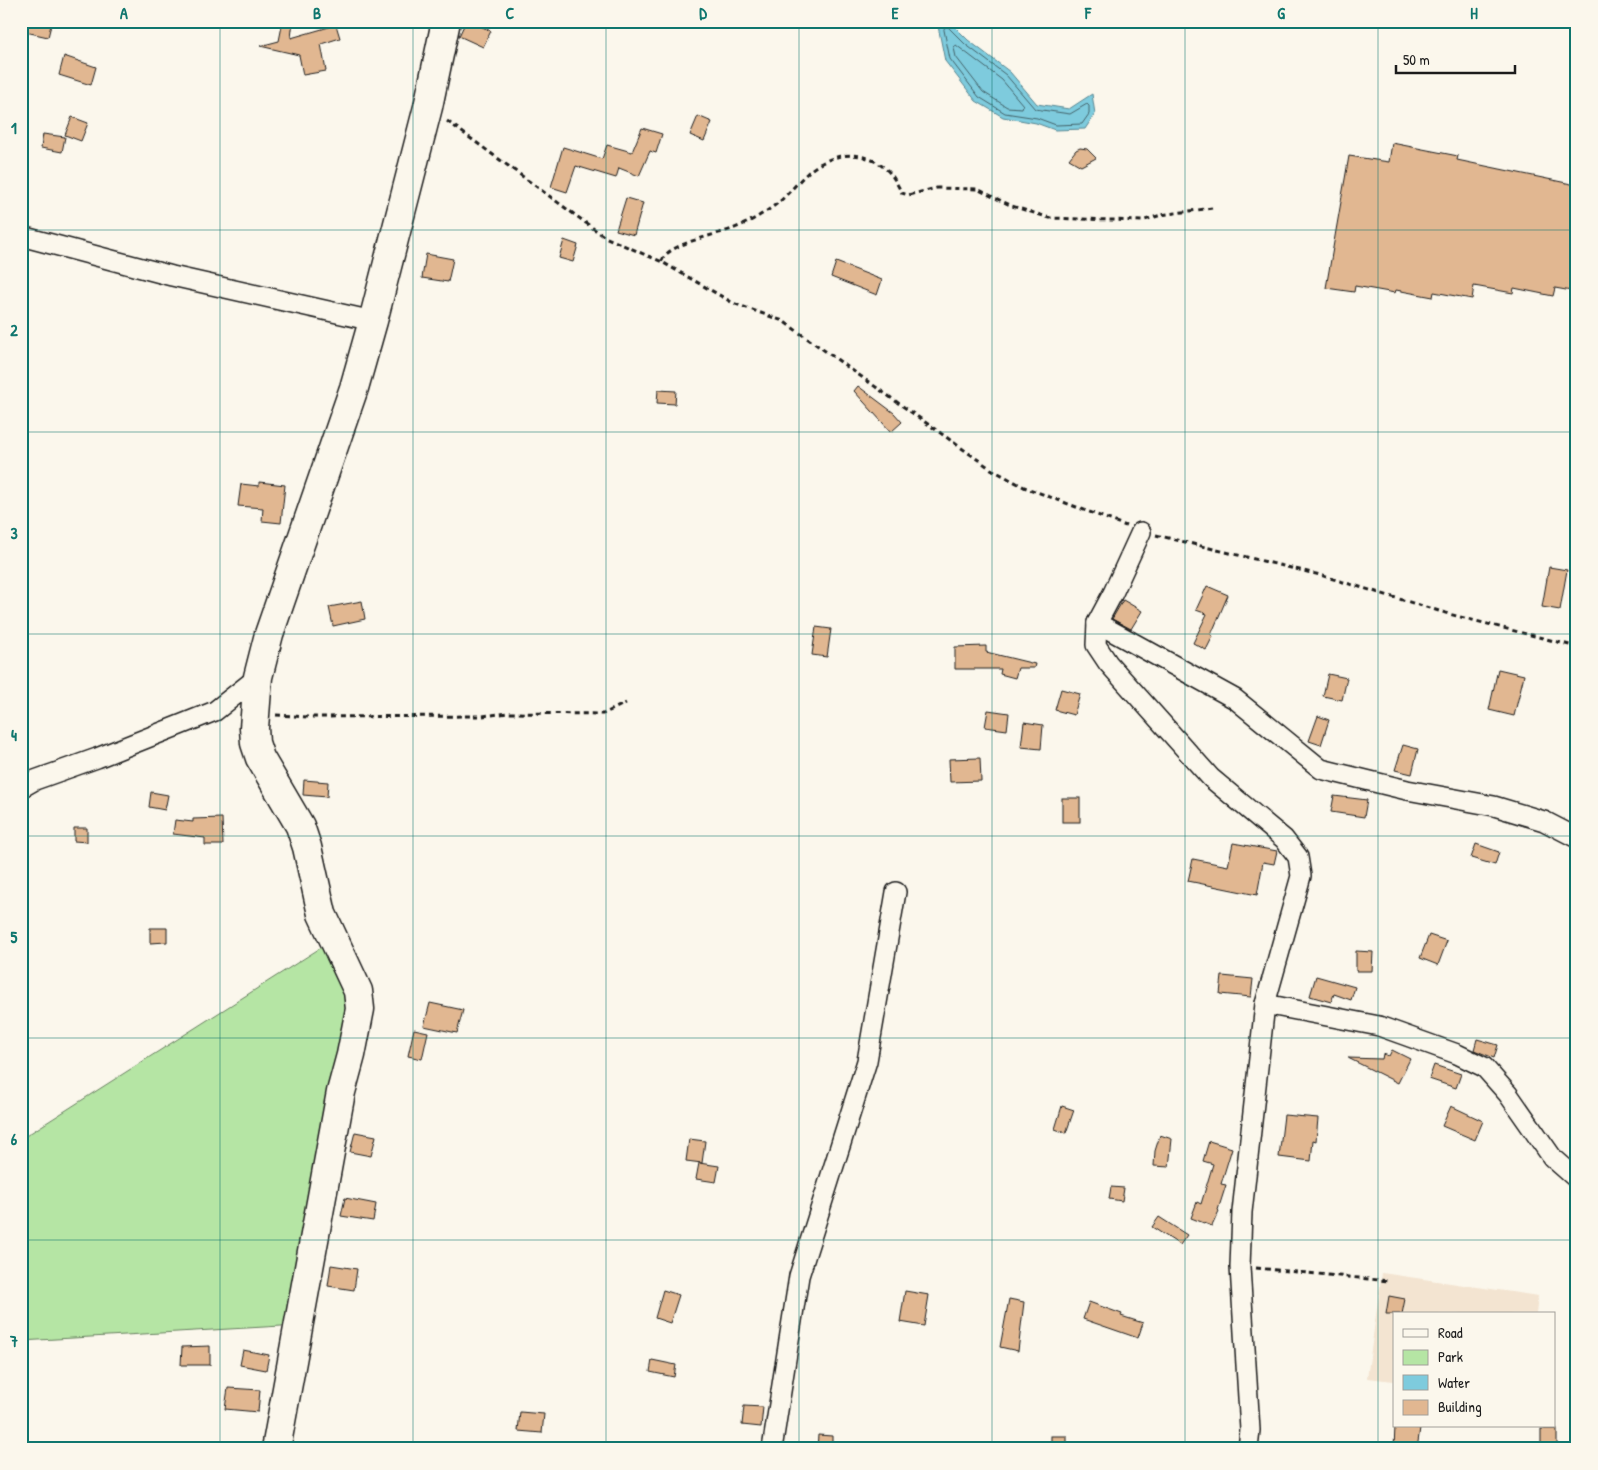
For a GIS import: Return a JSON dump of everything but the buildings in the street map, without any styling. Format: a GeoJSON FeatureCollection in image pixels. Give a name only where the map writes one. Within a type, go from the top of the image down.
{"type":"FeatureCollection","features":[{"type":"Feature","properties":{"kind":"main road"},"geometry":{"type":"LineString","coordinates":[[276,1449],[341,1092],[360,1009],[358,991],[351,973],[333,940],[322,914],[307,847],[300,826],[260,758],[255,743],[258,677],[269,634],[354,388],[428,107],[446,21]]}},
{"type":"Feature","properties":{"kind":"street"},"geometry":{"type":"LineString","coordinates":[[21,236],[172,276],[373,321]]}},
{"type":"Feature","properties":{"kind":"street"},"geometry":{"type":"LineString","coordinates":[[1141,532],[1097,623],[1096,645],[1108,663],[1211,778],[1284,839],[1298,857],[1301,876],[1265,1004],[1242,1212],[1240,1267],[1250,1430],[1248,1449]]}},
{"type":"Feature","properties":{"kind":"street"},"geometry":{"type":"LineString","coordinates":[[1097,623],[1236,699],[1321,768],[1407,790],[1494,806],[1544,821],[1577,838]]}},
{"type":"Feature","properties":{"kind":"street"},"geometry":{"type":"LineString","coordinates":[[26,783],[97,758],[215,710],[258,677]]}},
{"type":"Feature","properties":{"kind":"street"},"geometry":{"type":"LineString","coordinates":[[772,1449],[799,1276],[867,1061],[896,892]]}},
{"type":"Feature","properties":{"kind":"street"},"geometry":{"type":"LineString","coordinates":[[1265,1004],[1379,1026],[1458,1054],[1484,1067],[1508,1094],[1552,1157],[1577,1179]]}},
{"type":"Feature","properties":{"kind":"path"},"geometry":{"type":"LineString","coordinates":[[428,107],[605,238],[662,262],[733,303],[783,321],[991,469],[1024,487],[1141,532],[1320,575],[1449,614],[1577,647]]}},
{"type":"Feature","properties":{"kind":"path"},"geometry":{"type":"LineString","coordinates":[[662,262],[664,254],[681,245],[733,228],[757,217],[779,202],[817,166],[841,155],[861,155],[873,160],[889,172],[902,193],[908,195],[937,188],[977,189],[1012,206],[1050,218],[1142,221],[1161,215],[1212,208]]}},
{"type":"Feature","properties":{"kind":"path"},"geometry":{"type":"LineString","coordinates":[[255,714],[309,717],[603,714],[626,703]]}},
{"type":"Feature","properties":{"kind":"path"},"geometry":{"type":"LineString","coordinates":[[1240,1267],[1389,1281]]}},
{"type":"Feature","properties":{"kind":"shaded area"},"geometry":{"type":"Polygon","coordinates":[[[1382,1273],[1538,1296],[1536,1312],[1393,1312],[1393,1381],[1367,1378],[1382,1273]]]}},
{"type":"Feature","properties":{"kind":"green space"},"geometry":{"type":"Polygon","coordinates":[[[333,940],[358,991],[299,1325],[21,1341],[21,1139],[333,940]]]}},
{"type":"Feature","properties":{"kind":"water"},"geometry":{"type":"Polygon","coordinates":[[[937,21],[949,21],[968,40],[1010,72],[1037,104],[1069,109],[1092,94],[1095,114],[1085,129],[1055,130],[1036,123],[1003,117],[976,101],[945,61],[937,21]]]}}]}
